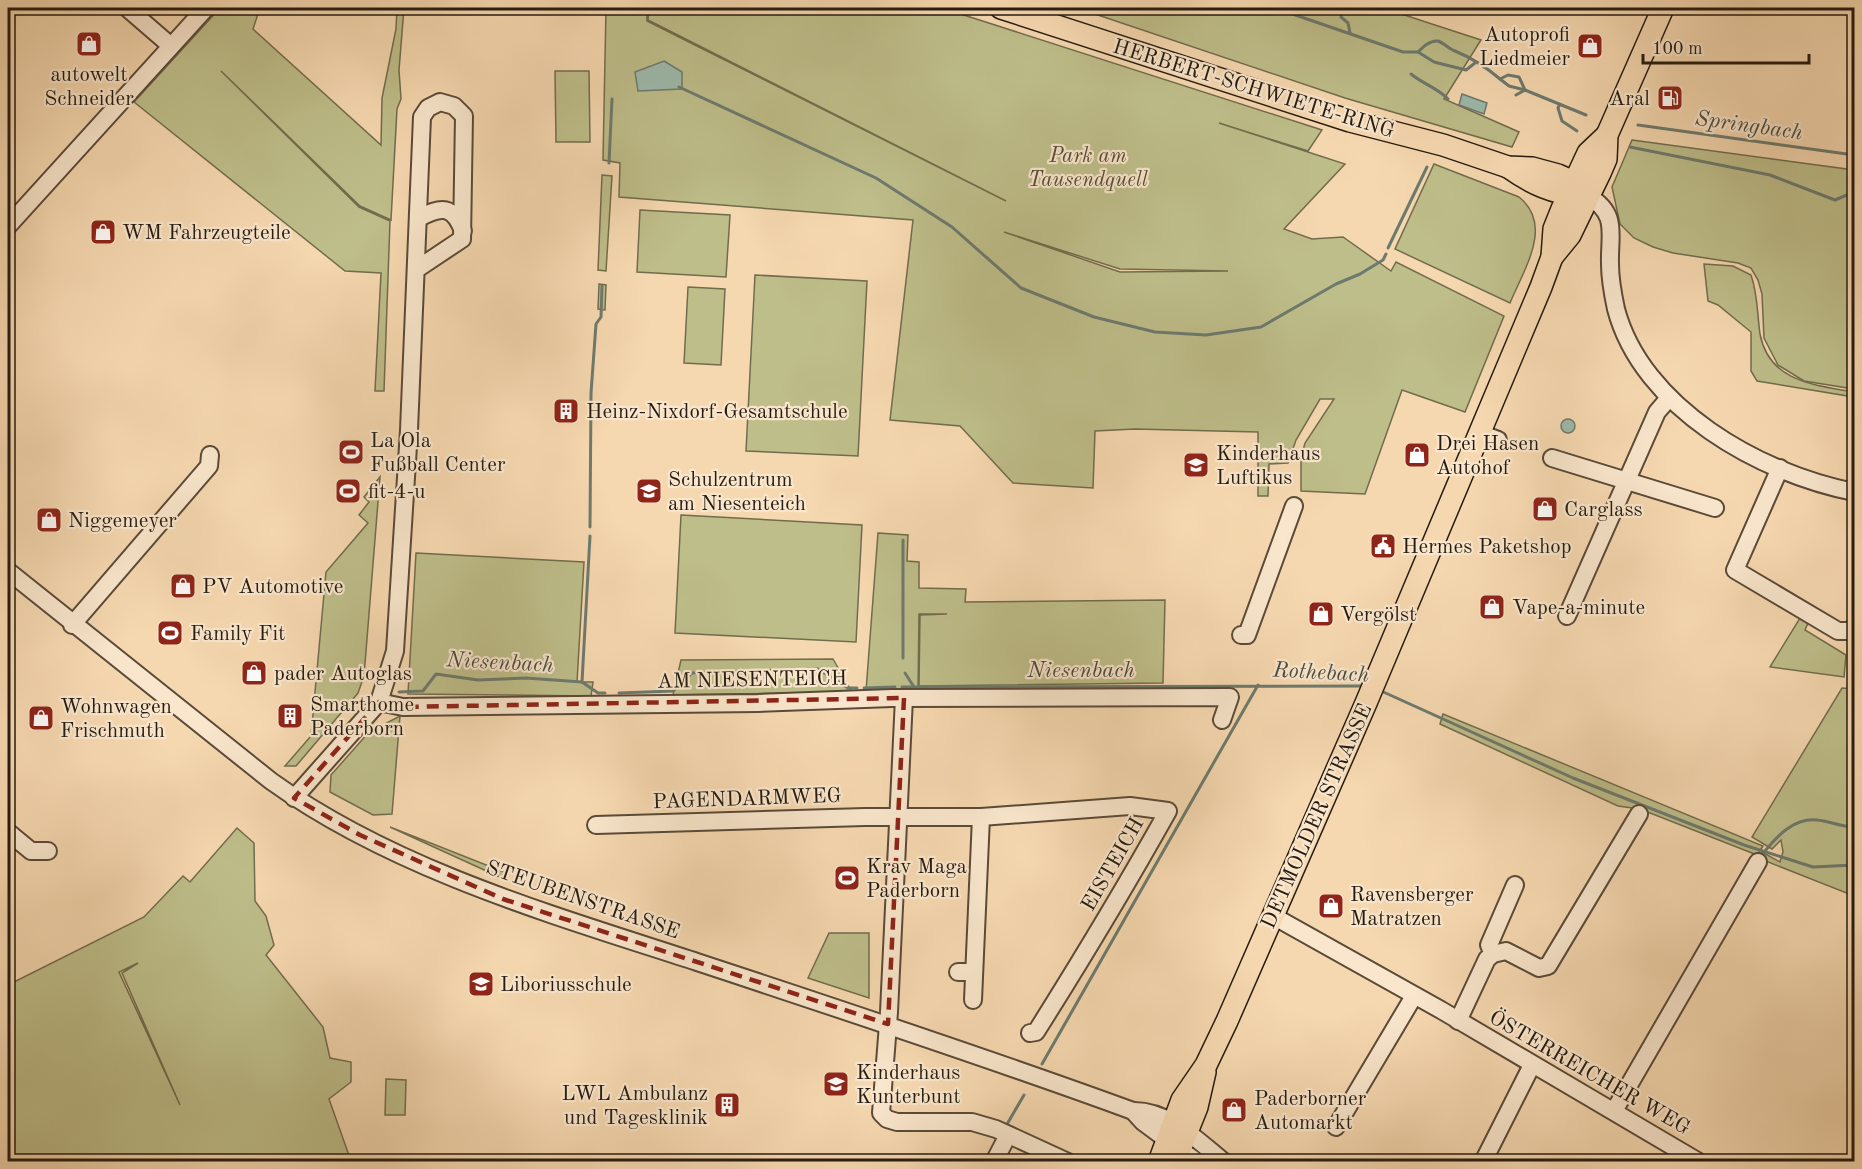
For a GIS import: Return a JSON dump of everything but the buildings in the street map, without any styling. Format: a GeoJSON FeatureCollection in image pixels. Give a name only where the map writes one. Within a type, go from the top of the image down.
{"type":"FeatureCollection","features":[{"type":"Feature","properties":{"kind":"main road","name":"HERBERT-SCHWIETE-RING"},"geometry":{"type":"LineString","coordinates":[[1001,8],[1350,121],[1443,146],[1508,167],[1532,168],[1577,191]]}},
{"type":"Feature","properties":{"kind":"main road","name":"DETMOLDER STRASSE"},"geometry":{"type":"LineString","coordinates":[[1159,1161],[1176,1141],[1188,1089],[1206,1065],[1372,688],[1489,436],[1552,257],[1554,229],[1577,191],[1606,159],[1607,135],[1664,8]]}},
{"type":"Feature","properties":{"kind":"main road","name":"HERBERT-SCHWIETE-RING"},"geometry":{"type":"LineString","coordinates":[[1508,167],[1530,183],[1552,192],[1577,191]]}},
{"type":"Feature","properties":{"kind":"main road"},"geometry":{"type":"LineString","coordinates":[[1530,183],[1543,199],[1554,229]]}},
{"type":"Feature","properties":{"kind":"main road","name":"DETMOLDER STRASSE"},"geometry":{"type":"LineString","coordinates":[[1552,257],[1570,236],[1577,191]]}},
{"type":"Feature","properties":{"kind":"street"},"geometry":{"type":"LineString","coordinates":[[127,8],[171,46]]}},
{"type":"Feature","properties":{"kind":"street"},"geometry":{"type":"LineString","coordinates":[[8,226],[206,8]]}},
{"type":"Feature","properties":{"kind":"street"},"geometry":{"type":"LineString","coordinates":[[294,798],[380,702],[395,651],[417,269],[422,117],[428,108],[440,102],[454,106],[464,116],[463,232],[462,239],[417,269]]}},
{"type":"Feature","properties":{"kind":"street"},"geometry":{"type":"LineString","coordinates":[[1577,191],[1600,203],[1609,217],[1610,266],[1617,312],[1644,365],[1669,398],[1722,438],[1780,468],[1814,481],[1854,492]]}},
{"type":"Feature","properties":{"kind":"street"},"geometry":{"type":"LineString","coordinates":[[419,218],[439,208],[448,210],[460,223],[463,232]]}},
{"type":"Feature","properties":{"kind":"street"},"geometry":{"type":"LineString","coordinates":[[1567,616],[1657,412],[1669,398]]}},
{"type":"Feature","properties":{"kind":"street"},"geometry":{"type":"LineString","coordinates":[[72,625],[209,466],[210,455]]}},
{"type":"Feature","properties":{"kind":"street"},"geometry":{"type":"LineString","coordinates":[[1552,458],[1715,508]]}},
{"type":"Feature","properties":{"kind":"street"},"geometry":{"type":"LineString","coordinates":[[1780,468],[1735,570],[1838,631],[1849,631],[1854,627]]}},
{"type":"Feature","properties":{"kind":"street"},"geometry":{"type":"LineString","coordinates":[[1241,634],[1247,635],[1294,506]]}},
{"type":"Feature","properties":{"kind":"street","name":"STEUBENSTRASSE"},"geometry":{"type":"LineString","coordinates":[[8,571],[72,625],[294,798],[360,835],[503,899],[888,1024],[1133,1111],[1147,1110],[1176,1141]]}},
{"type":"Feature","properties":{"kind":"street","name":"AM NIESENTEICH"},"geometry":{"type":"LineString","coordinates":[[380,702],[403,707],[904,698],[1230,697],[1222,720]]}},
{"type":"Feature","properties":{"kind":"street"},"geometry":{"type":"LineString","coordinates":[[904,698],[888,1024],[881,1113],[887,1119],[897,1122],[972,1122],[1002,1132],[1068,1161]]}},
{"type":"Feature","properties":{"kind":"street","name":"EISTEICH"},"geometry":{"type":"LineString","coordinates":[[899,819],[981,817],[1130,806],[1168,811],[1127,885],[1036,1032],[1030,1033]]}},
{"type":"Feature","properties":{"kind":"street"},"geometry":{"type":"LineString","coordinates":[[1493,954],[1506,951],[1539,968],[1548,966],[1639,814]]}},
{"type":"Feature","properties":{"kind":"street","name":"PAGENDARMWEG"},"geometry":{"type":"LineString","coordinates":[[596,825],[864,817],[899,819]]}},
{"type":"Feature","properties":{"kind":"street"},"geometry":{"type":"LineString","coordinates":[[973,1000],[966,972],[981,817]]}},
{"type":"Feature","properties":{"kind":"street"},"geometry":{"type":"LineString","coordinates":[[8,832],[31,851],[48,852]]}},
{"type":"Feature","properties":{"kind":"street"},"geometry":{"type":"LineString","coordinates":[[1614,1111],[1758,862]]}},
{"type":"Feature","properties":{"kind":"street","name":"ÖSTERREICHER WEG"},"geometry":{"type":"LineString","coordinates":[[1458,1021],[1487,959],[1493,954],[1489,945],[1515,885]]}},
{"type":"Feature","properties":{"kind":"street","name":"ÖSTERREICHER WEG"},"geometry":{"type":"LineString","coordinates":[[1273,916],[1699,1161]]}},
{"type":"Feature","properties":{"kind":"street"},"geometry":{"type":"LineString","coordinates":[[1336,1127],[1414,996]]}},
{"type":"Feature","properties":{"kind":"street"},"geometry":{"type":"LineString","coordinates":[[1483,1161],[1532,1065]]}},
{"type":"Feature","properties":{"kind":"street"},"geometry":{"type":"LineString","coordinates":[[994,1161],[1002,1132]]}},
{"type":"Feature","properties":{"kind":"street"},"geometry":{"type":"LineString","coordinates":[[1176,1141],[1197,1161]]}},
{"type":"Feature","properties":{"kind":"street"},"geometry":{"type":"LineString","coordinates":[[1176,1141],[1224,1161]]}},
{"type":"Feature","properties":{"kind":"highlighted area"},"geometry":{"type":"Polygon","coordinates":[[[904,698],[888,1024],[503,899],[360,835],[294,798],[379,702],[403,707],[904,698]]]}},
{"type":"Feature","properties":{"kind":"green space"},"geometry":{"type":"Polygon","coordinates":[[[220,8],[260,8],[253,29],[381,145],[382,98],[396,29],[397,8],[404,8],[399,70],[401,99],[397,109],[391,220],[360,206],[221,71],[359,207],[390,221],[384,391],[375,391],[381,273],[345,271],[134,102],[220,8]]]}},
{"type":"Feature","properties":{"kind":"green space","name":"Park am Tausendquell"},"geometry":{"type":"Polygon","coordinates":[[[606,8],[647,8],[647,21],[1006,201],[648,20],[649,8],[942,8],[1322,130],[1308,151],[1219,123],[1345,164],[1284,229],[1312,239],[1343,237],[1391,271],[1396,262],[1504,316],[1465,412],[1402,390],[1365,494],[1301,491],[1301,457],[1305,443],[1334,399],[1320,399],[1296,440],[1288,463],[1269,464],[1268,496],[1258,496],[1258,432],[1135,429],[1095,431],[1093,488],[1013,483],[960,426],[890,420],[913,220],[619,197],[620,163],[603,160],[606,8]],[[1004,232],[1120,272],[1228,271],[1120,269],[1004,232]]]}},
{"type":"Feature","properties":{"kind":"green space"},"geometry":{"type":"Polygon","coordinates":[[[1077,8],[1383,8],[1481,40],[1444,99],[1519,132],[1512,147],[1345,98],[1077,8]]]}},
{"type":"Feature","properties":{"kind":"green space"},"geometry":{"type":"Polygon","coordinates":[[[555,71],[589,71],[590,142],[556,142],[555,71]]]}},
{"type":"Feature","properties":{"kind":"green space"},"geometry":{"type":"Polygon","coordinates":[[[1632,140],[1854,170],[1854,389],[1804,381],[1778,365],[1764,338],[1762,294],[1751,268],[1738,263],[1673,253],[1653,247],[1634,238],[1620,224],[1612,187],[1632,140]]]}},
{"type":"Feature","properties":{"kind":"green space"},"geometry":{"type":"Polygon","coordinates":[[[1434,164],[1519,197],[1529,208],[1534,221],[1533,248],[1510,303],[1395,249],[1434,164]]]}},
{"type":"Feature","properties":{"kind":"green space"},"geometry":{"type":"Polygon","coordinates":[[[602,175],[612,176],[606,271],[598,270],[602,175]]]}},
{"type":"Feature","properties":{"kind":"green space"},"geometry":{"type":"Polygon","coordinates":[[[640,210],[730,215],[726,277],[637,272],[640,210]]]}},
{"type":"Feature","properties":{"kind":"green space"},"geometry":{"type":"Polygon","coordinates":[[[1704,264],[1733,266],[1751,275],[1760,334],[1765,350],[1783,372],[1809,383],[1854,392],[1854,397],[1757,381],[1751,371],[1751,332],[1718,305],[1708,301],[1704,264]]]}},
{"type":"Feature","properties":{"kind":"green space"},"geometry":{"type":"Polygon","coordinates":[[[755,275],[867,281],[858,456],[746,451],[755,275]]]}},
{"type":"Feature","properties":{"kind":"green space"},"geometry":{"type":"Polygon","coordinates":[[[599,284],[606,285],[605,310],[598,309],[599,284]]]}},
{"type":"Feature","properties":{"kind":"green space"},"geometry":{"type":"Polygon","coordinates":[[[688,287],[725,289],[721,365],[684,363],[688,287]]]}},
{"type":"Feature","properties":{"kind":"green space"},"geometry":{"type":"Polygon","coordinates":[[[380,477],[364,676],[358,693],[296,766],[285,766],[311,736],[326,572],[368,523],[359,515],[369,502],[364,497],[380,477]]]}},
{"type":"Feature","properties":{"kind":"green space"},"geometry":{"type":"Polygon","coordinates":[[[681,515],[862,525],[856,642],[675,633],[681,515]]]}},
{"type":"Feature","properties":{"kind":"green space"},"geometry":{"type":"Polygon","coordinates":[[[878,533],[908,535],[907,561],[919,562],[919,588],[966,589],[965,602],[1165,600],[1163,683],[919,686],[920,615],[947,614],[919,614],[918,692],[866,691],[878,533]]]}},
{"type":"Feature","properties":{"kind":"green space"},"geometry":{"type":"Polygon","coordinates":[[[416,553],[584,562],[577,682],[593,682],[591,696],[408,694],[416,553]]]}},
{"type":"Feature","properties":{"kind":"green space"},"geometry":{"type":"Polygon","coordinates":[[[1800,618],[1808,623],[1805,630],[1846,655],[1844,677],[1770,667],[1800,618]]]}},
{"type":"Feature","properties":{"kind":"green space"},"geometry":{"type":"Polygon","coordinates":[[[833,659],[852,692],[673,695],[681,660],[833,659]]]}},
{"type":"Feature","properties":{"kind":"green space"},"geometry":{"type":"Polygon","coordinates":[[[1842,688],[1854,689],[1854,896],[1758,858],[1762,852],[1780,862],[1783,852],[1781,840],[1772,849],[1752,837],[1842,688]]]}},
{"type":"Feature","properties":{"kind":"green space"},"geometry":{"type":"Polygon","coordinates":[[[1443,714],[1763,846],[1757,855],[1640,809],[1618,806],[1440,724],[1443,714]]]}},
{"type":"Feature","properties":{"kind":"green space"},"geometry":{"type":"Polygon","coordinates":[[[400,716],[392,814],[373,815],[330,792],[331,775],[369,732],[400,716]]]}},
{"type":"Feature","properties":{"kind":"green space"},"geometry":{"type":"Polygon","coordinates":[[[390,827],[504,872],[504,879],[390,827]]]}},
{"type":"Feature","properties":{"kind":"green space"},"geometry":{"type":"Polygon","coordinates":[[[237,828],[254,843],[255,901],[266,916],[274,945],[266,955],[323,1027],[330,1058],[351,1062],[351,1082],[329,1099],[351,1161],[8,1161],[8,985],[144,917],[183,876],[190,882],[237,828]],[[138,963],[119,972],[180,1105],[122,973],[138,963]]]}},
{"type":"Feature","properties":{"kind":"green space"},"geometry":{"type":"Polygon","coordinates":[[[829,933],[869,933],[869,998],[808,978],[829,933]]]}},
{"type":"Feature","properties":{"kind":"green space"},"geometry":{"type":"Polygon","coordinates":[[[386,1079],[406,1080],[405,1115],[385,1115],[386,1079]]]}},
{"type":"Feature","properties":{"kind":"shaded area"},"geometry":{"type":"Polygon","coordinates":[[[664,61],[682,72],[682,89],[638,91],[635,72],[664,61]]]}},
{"type":"Feature","properties":{"kind":"shaded area"},"geometry":{"type":"Polygon","coordinates":[[[1462,94],[1487,103],[1484,114],[1459,105],[1462,94]]]}},
{"type":"Feature","properties":{"kind":"shaded area"},"geometry":{"type":"Polygon","coordinates":[[[1565,419],[1571,419],[1575,426],[1571,433],[1565,433],[1561,429],[1561,423],[1565,419]]]}},
{"type":"Feature","properties":{"kind":"waterway","name":"Springbach"},"geometry":{"type":"LineString","coordinates":[[1275,8],[1403,52],[1418,52],[1429,43],[1438,41],[1479,63],[1500,79],[1508,75],[1519,77],[1525,90],[1586,115]]}},
{"type":"Feature","properties":{"kind":"waterway","name":"Springbach"},"geometry":{"type":"LineString","coordinates":[[1297,15],[1311,8],[1322,10],[1326,8]]}},
{"type":"Feature","properties":{"kind":"waterway","name":"Springbach"},"geometry":{"type":"LineString","coordinates":[[1334,8],[1341,11],[1341,17],[1348,23],[1350,33]]}},
{"type":"Feature","properties":{"kind":"waterway","name":"Springbach"},"geometry":{"type":"LineString","coordinates":[[1418,52],[1434,62],[1466,70],[1475,63]]}},
{"type":"Feature","properties":{"kind":"waterway"},"geometry":{"type":"LineString","coordinates":[[1411,74],[1448,99]]}},
{"type":"Feature","properties":{"kind":"waterway","name":"Springbach"},"geometry":{"type":"LineString","coordinates":[[1500,79],[1509,86],[1525,90]]}},
{"type":"Feature","properties":{"kind":"waterway"},"geometry":{"type":"LineString","coordinates":[[679,87],[876,178],[952,227],[1021,288],[1094,317],[1155,332],[1206,335],[1261,327],[1336,284],[1360,274],[1383,260],[1386,254]]}},
{"type":"Feature","properties":{"kind":"waterway","name":"Springbach"},"geometry":{"type":"LineString","coordinates":[[1516,95],[1525,90]]}},
{"type":"Feature","properties":{"kind":"waterway"},"geometry":{"type":"LineString","coordinates":[[609,163],[612,99]]}},
{"type":"Feature","properties":{"kind":"waterway"},"geometry":{"type":"LineString","coordinates":[[1560,104],[1558,108],[1562,121],[1577,131]]}},
{"type":"Feature","properties":{"kind":"waterway","name":"Springbach"},"geometry":{"type":"LineString","coordinates":[[1638,125],[1854,155]]}},
{"type":"Feature","properties":{"kind":"waterway"},"geometry":{"type":"LineString","coordinates":[[1630,147],[1770,175],[1835,200],[1854,192]]}},
{"type":"Feature","properties":{"kind":"waterway"},"geometry":{"type":"LineString","coordinates":[[1388,248],[1427,167]]}},
{"type":"Feature","properties":{"kind":"waterway"},"geometry":{"type":"LineString","coordinates":[[590,527],[591,393],[596,324],[601,317],[602,286]]}},
{"type":"Feature","properties":{"kind":"waterway"},"geometry":{"type":"LineString","coordinates":[[582,682],[590,536]]}},
{"type":"Feature","properties":{"kind":"waterway"},"geometry":{"type":"LineString","coordinates":[[903,540],[903,658]]}},
{"type":"Feature","properties":{"kind":"waterway","name":"Niesenbach"},"geometry":{"type":"LineString","coordinates":[[619,693],[673,691],[692,673],[818,669],[848,688],[857,688]]}},
{"type":"Feature","properties":{"kind":"waterway"},"geometry":{"type":"LineString","coordinates":[[905,673],[914,687]]}},
{"type":"Feature","properties":{"kind":"waterway","name":"Niesenbach"},"geometry":{"type":"LineString","coordinates":[[399,692],[423,691],[436,674],[478,680],[526,678],[582,682],[598,693],[605,693]]}},
{"type":"Feature","properties":{"kind":"waterway","name":"Rothebach"},"geometry":{"type":"LineString","coordinates":[[1042,1064],[1258,685]]}},
{"type":"Feature","properties":{"kind":"waterway","name":"Niesenbach"},"geometry":{"type":"LineString","coordinates":[[902,687],[1364,686]]}},
{"type":"Feature","properties":{"kind":"waterway","name":"Niesenbach"},"geometry":{"type":"LineString","coordinates":[[864,688],[895,687]]}},
{"type":"Feature","properties":{"kind":"waterway","name":"Rothebach"},"geometry":{"type":"LineString","coordinates":[[1379,690],[1573,778],[1744,845],[1813,867],[1854,865]]}},
{"type":"Feature","properties":{"kind":"waterway"},"geometry":{"type":"LineString","coordinates":[[1765,851],[1787,829],[1801,822],[1817,820],[1854,827]]}},
{"type":"Feature","properties":{"kind":"waterway","name":"Rothebach"},"geometry":{"type":"LineString","coordinates":[[1006,1126],[1024,1095]]}},
{"type":"Feature","properties":{"kind":"place","name":"autowelt Schneider"},"geometry":{"type":"Point","coordinates":[89,44]}},
{"type":"Feature","properties":{"kind":"place","name":"Autoprofi Liedmeier"},"geometry":{"type":"Point","coordinates":[1590,46]}},
{"type":"Feature","properties":{"kind":"place","name":"Aral"},"geometry":{"type":"Point","coordinates":[1670,98]}},
{"type":"Feature","properties":{"kind":"place","name":"WM Fahrzeugteile"},"geometry":{"type":"Point","coordinates":[103,232]}},
{"type":"Feature","properties":{"kind":"place","name":"Heinz-Nixdorf-Gesamtschule"},"geometry":{"type":"Point","coordinates":[566,411]}},
{"type":"Feature","properties":{"kind":"place","name":"La Ola Fußball Center"},"geometry":{"type":"Point","coordinates":[351,452]}},
{"type":"Feature","properties":{"kind":"place","name":"Drei Hasen Autohof"},"geometry":{"type":"Point","coordinates":[1417,455]}},
{"type":"Feature","properties":{"kind":"place","name":"Kinderhaus Luftikus"},"geometry":{"type":"Point","coordinates":[1196,465]}},
{"type":"Feature","properties":{"kind":"place","name":"fit-4-u"},"geometry":{"type":"Point","coordinates":[348,491]}},
{"type":"Feature","properties":{"kind":"place","name":"Schulzentrum am Niesenteich"},"geometry":{"type":"Point","coordinates":[649,491]}},
{"type":"Feature","properties":{"kind":"place","name":"Carglass"},"geometry":{"type":"Point","coordinates":[1545,509]}},
{"type":"Feature","properties":{"kind":"place","name":"Niggemeyer"},"geometry":{"type":"Point","coordinates":[49,520]}},
{"type":"Feature","properties":{"kind":"place","name":"Hermes Paketshop"},"geometry":{"type":"Point","coordinates":[1383,546]}},
{"type":"Feature","properties":{"kind":"place","name":"PV Automotive"},"geometry":{"type":"Point","coordinates":[183,586]}},
{"type":"Feature","properties":{"kind":"place","name":"Vape-a-minute"},"geometry":{"type":"Point","coordinates":[1492,607]}},
{"type":"Feature","properties":{"kind":"place","name":"Vergölst"},"geometry":{"type":"Point","coordinates":[1321,614]}},
{"type":"Feature","properties":{"kind":"place","name":"Family Fit"},"geometry":{"type":"Point","coordinates":[170,633]}},
{"type":"Feature","properties":{"kind":"place","name":"pader Autoglas"},"geometry":{"type":"Point","coordinates":[254,673]}},
{"type":"Feature","properties":{"kind":"place","name":"Smarthome Paderborn"},"geometry":{"type":"Point","coordinates":[290,716]}},
{"type":"Feature","properties":{"kind":"place","name":"Wohnwagen Frischmuth"},"geometry":{"type":"Point","coordinates":[41,718]}},
{"type":"Feature","properties":{"kind":"place","name":"Krav Maga Paderborn"},"geometry":{"type":"Point","coordinates":[847,878]}},
{"type":"Feature","properties":{"kind":"place","name":"Ravensberger Matratzen"},"geometry":{"type":"Point","coordinates":[1331,906]}},
{"type":"Feature","properties":{"kind":"place","name":"Liboriusschule"},"geometry":{"type":"Point","coordinates":[481,984]}},
{"type":"Feature","properties":{"kind":"place","name":"Kinderhaus Kunterbunt"},"geometry":{"type":"Point","coordinates":[836,1084]}},
{"type":"Feature","properties":{"kind":"place","name":"LWL Ambulanz und Tagesklinik"},"geometry":{"type":"Point","coordinates":[727,1105]}},
{"type":"Feature","properties":{"kind":"place","name":"Paderborner Automarkt"},"geometry":{"type":"Point","coordinates":[1234,1110]}}]}
